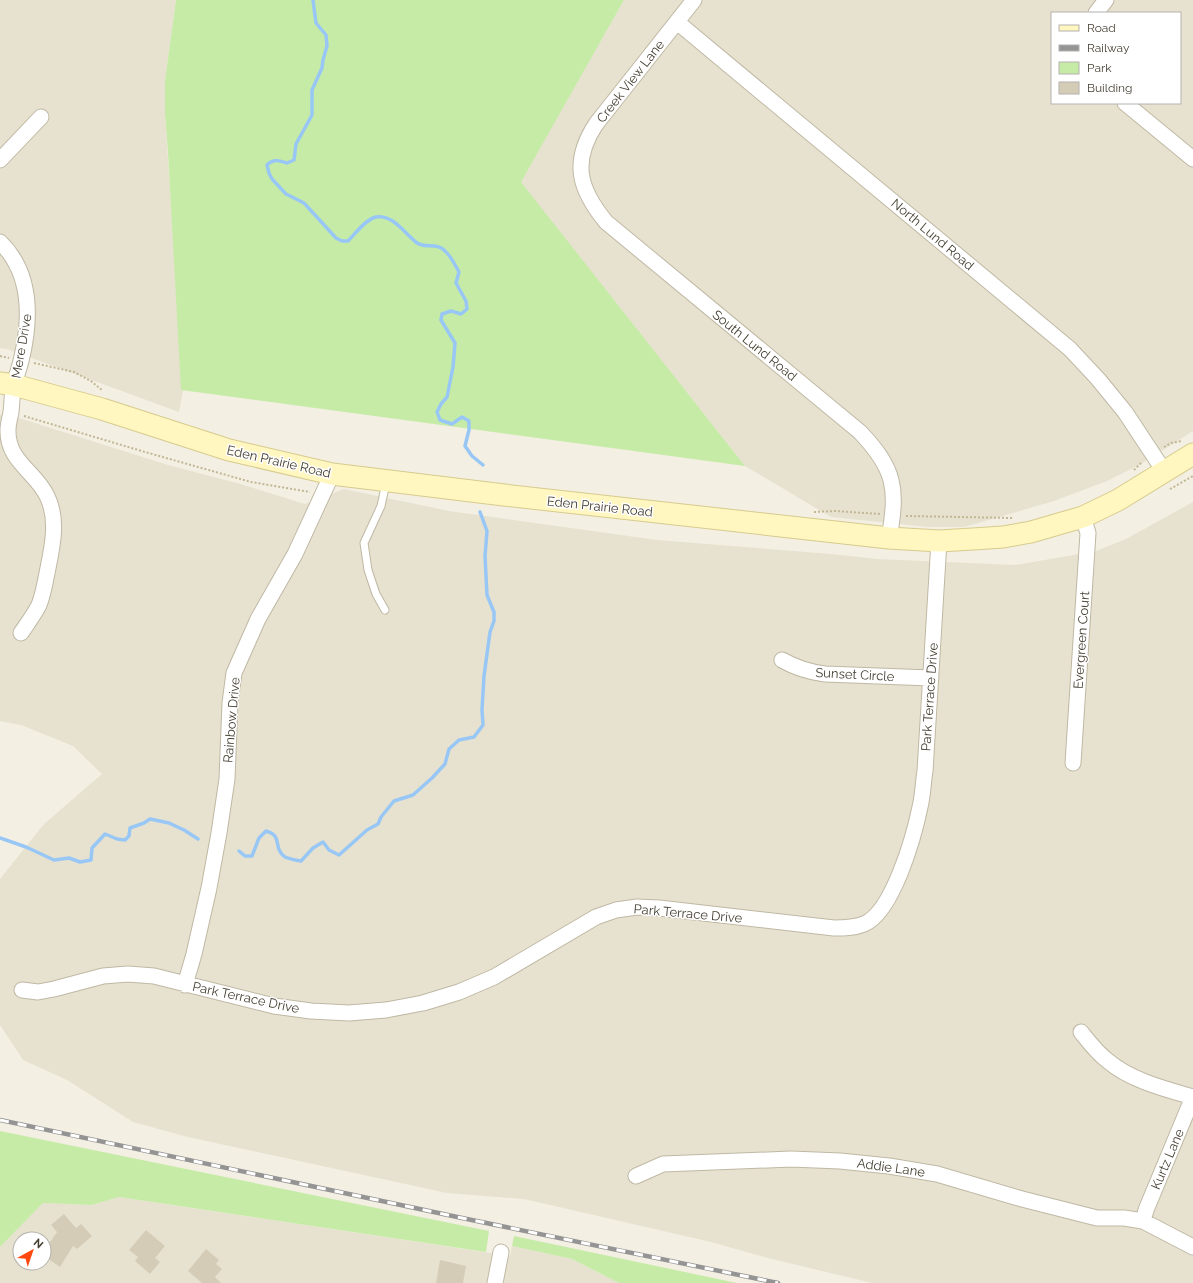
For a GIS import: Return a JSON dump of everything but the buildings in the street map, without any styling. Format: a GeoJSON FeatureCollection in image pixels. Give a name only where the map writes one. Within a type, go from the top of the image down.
{"type":"FeatureCollection","features":[{"type":"Feature","properties":{"kind":"main road","name":"Eden Prairie Road"},"geometry":{"type":"LineString","coordinates":[[7,384],[102,409],[230,450],[332,474],[889,538],[939,541],[1003,537],[1031,532],[1083,517],[1118,500],[1164,471],[1189,447]]}},
{"type":"Feature","properties":{"kind":"street","name":"Creek View Lane"},"geometry":{"type":"LineString","coordinates":[[581,169],[582,154],[587,138],[596,124],[694,0]]}},
{"type":"Feature","properties":{"kind":"street"},"geometry":{"type":"LineString","coordinates":[[1097,12],[1106,0]]}},
{"type":"Feature","properties":{"kind":"street","name":"North Lund Road"},"geometry":{"type":"LineString","coordinates":[[677,22],[1070,349],[1098,379],[1125,412],[1164,471]]}},
{"type":"Feature","properties":{"kind":"street"},"geometry":{"type":"LineString","coordinates":[[1126,104],[1193,159]]}},
{"type":"Feature","properties":{"kind":"street"},"geometry":{"type":"LineString","coordinates":[[0,160],[41,117]]}},
{"type":"Feature","properties":{"kind":"street","name":"South Lund Road"},"geometry":{"type":"LineString","coordinates":[[581,169],[585,188],[593,207],[606,222],[860,432],[874,447],[886,464],[893,484],[894,505],[889,538]]}},
{"type":"Feature","properties":{"kind":"street","name":"Mere Drive"},"geometry":{"type":"LineString","coordinates":[[0,242],[5,246],[16,263],[24,283],[28,303],[28,323],[21,360],[7,384],[11,412],[8,430],[10,444],[16,458],[38,482],[48,496],[54,529],[53,546],[39,605],[21,633]]}},
{"type":"Feature","properties":{"kind":"street","name":"Rainbow Drive"},"geometry":{"type":"LineString","coordinates":[[185,985],[194,954],[220,833],[227,779],[230,703],[234,673],[258,619],[295,554],[332,474]]}},
{"type":"Feature","properties":{"kind":"street","name":"Evergreen Court"},"geometry":{"type":"LineString","coordinates":[[1073,763],[1088,534],[1083,517]]}},
{"type":"Feature","properties":{"kind":"street","name":"Park Terrace Drive"},"geometry":{"type":"LineString","coordinates":[[22,990],[38,992],[103,976],[128,974],[154,976],[185,985],[274,1006],[311,1011],[349,1013],[386,1010],[423,1003],[459,992],[500,973],[596,917],[616,910],[637,907],[659,908],[834,928],[850,928],[865,923],[878,913],[887,900],[911,841],[920,806],[931,678],[939,541]]}},
{"type":"Feature","properties":{"kind":"street","name":"Sunset Circle"},"geometry":{"type":"LineString","coordinates":[[782,660],[795,667],[810,672],[825,674],[931,678]]}},
{"type":"Feature","properties":{"kind":"street"},"geometry":{"type":"LineString","coordinates":[[1081,1032],[1095,1050],[1108,1062],[1122,1071],[1137,1078],[1193,1097]]}},
{"type":"Feature","properties":{"kind":"street","name":"Kurtz Lane"},"geometry":{"type":"LineString","coordinates":[[1143,1221],[1146,1210],[1193,1097]]}},
{"type":"Feature","properties":{"kind":"street","name":"Addie Lane"},"geometry":{"type":"LineString","coordinates":[[636,1176],[663,1164],[791,1159],[840,1161],[889,1166],[937,1174],[1022,1199],[1097,1218],[1124,1218],[1143,1221],[1193,1247]]}},
{"type":"Feature","properties":{"kind":"street"},"geometry":{"type":"LineString","coordinates":[[495,1283],[501,1252]]}},
{"type":"Feature","properties":{"kind":"lane"},"geometry":{"type":"LineString","coordinates":[[385,610],[376,594],[368,570],[364,543],[381,506],[386,481]]}},
{"type":"Feature","properties":{"kind":"path"},"geometry":{"type":"LineString","coordinates":[[0,356],[74,372],[91,381],[106,394]]}},
{"type":"Feature","properties":{"kind":"path"},"geometry":{"type":"LineString","coordinates":[[11,412],[251,482],[323,494]]}},
{"type":"Feature","properties":{"kind":"path"},"geometry":{"type":"LineString","coordinates":[[1129,474],[1151,453],[1171,443],[1189,447]]}},
{"type":"Feature","properties":{"kind":"path"},"geometry":{"type":"LineString","coordinates":[[812,512],[835,511],[893,515],[1012,518]]}},
{"type":"Feature","properties":{"kind":"shaded area"},"geometry":{"type":"Polygon","coordinates":[[[0,0],[176,0],[165,81],[165,114],[183,391],[179,412],[7,349],[0,348],[0,0]]]}},
{"type":"Feature","properties":{"kind":"shaded area"},"geometry":{"type":"Polygon","coordinates":[[[624,0],[1193,0],[1193,431],[1141,464],[1107,481],[1054,501],[964,527],[928,527],[831,517],[745,466],[520,182],[624,0]]]}},
{"type":"Feature","properties":{"kind":"shaded area"},"geometry":{"type":"Polygon","coordinates":[[[0,415],[19,418],[168,465],[237,483],[305,504],[344,489],[449,511],[657,540],[877,559],[1016,565],[1096,551],[1126,539],[1193,502],[1193,1283],[872,1283],[768,1258],[711,1242],[524,1199],[447,1193],[188,1137],[133,1122],[67,1080],[23,1060],[0,1025],[0,879],[44,824],[102,774],[73,746],[21,725],[0,721],[0,415]]]}},
{"type":"Feature","properties":{"kind":"shaded area"},"geometry":{"type":"Polygon","coordinates":[[[119,1197],[510,1256],[512,1246],[572,1259],[619,1283],[0,1283],[0,1247],[12,1235],[12,1271],[52,1271],[52,1231],[16,1231],[43,1203],[92,1205],[119,1197]]]}},
{"type":"Feature","properties":{"kind":"green space"},"geometry":{"type":"Polygon","coordinates":[[[176,0],[624,0],[521,182],[745,466],[181,390],[165,114],[165,81],[176,0]]]}},
{"type":"Feature","properties":{"kind":"green space"},"geometry":{"type":"Polygon","coordinates":[[[0,1131],[489,1231],[486,1252],[119,1197],[92,1205],[43,1203],[16,1231],[12,1231],[12,1235],[0,1247],[0,1131]]]}},
{"type":"Feature","properties":{"kind":"green space"},"geometry":{"type":"Polygon","coordinates":[[[514,1236],[737,1283],[619,1283],[572,1259],[512,1246],[514,1236]]]}},
{"type":"Feature","properties":{"kind":"waterway"},"geometry":{"type":"LineString","coordinates":[[313,0],[316,23],[326,35],[327,46],[322,68],[312,90],[312,115],[296,144],[294,160],[287,163],[272,161],[267,165],[269,173],[272,179],[286,194],[304,203],[336,238],[342,241],[348,241],[372,218],[382,217],[393,222],[420,245],[442,248],[449,255],[459,272],[456,283],[466,301],[467,309],[461,314],[451,311],[442,314],[441,320],[455,343],[453,367],[447,397],[437,412],[440,420],[452,424],[462,417],[469,421],[469,430],[465,446],[472,456],[483,465]]}},
{"type":"Feature","properties":{"kind":"waterway"},"geometry":{"type":"LineString","coordinates":[[239,851],[245,856],[252,856],[259,838],[266,831],[275,836],[281,854],[288,858],[301,861],[313,848],[323,842],[329,850],[339,855],[367,830],[378,824],[381,817],[394,801],[413,795],[432,778],[445,764],[449,749],[459,740],[474,737],[483,725],[482,710],[484,676],[490,632],[494,621],[494,612],[487,595],[485,556],[487,531],[480,512]]}},
{"type":"Feature","properties":{"kind":"waterway"},"geometry":{"type":"LineString","coordinates":[[0,838],[26,847],[54,860],[69,858],[80,862],[91,860],[92,848],[105,834],[117,839],[125,840],[129,836],[130,828],[150,819],[169,823],[198,839]]}},
{"type":"Feature","properties":{"kind":"railway"},"geometry":{"type":"LineString","coordinates":[[0,1120],[778,1283]]}}]}
